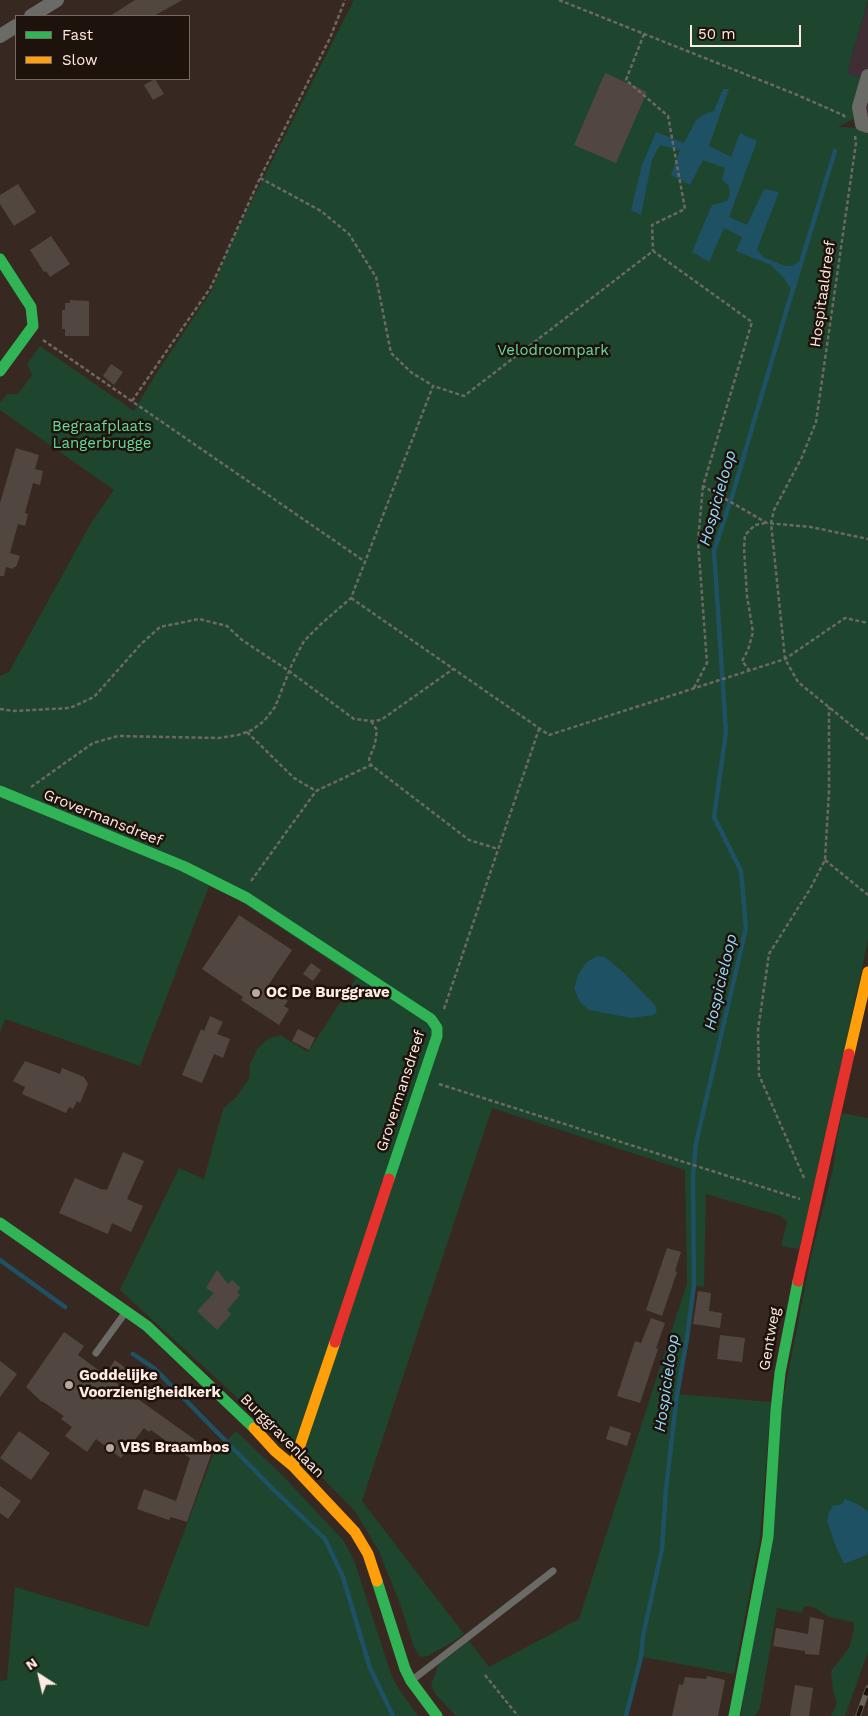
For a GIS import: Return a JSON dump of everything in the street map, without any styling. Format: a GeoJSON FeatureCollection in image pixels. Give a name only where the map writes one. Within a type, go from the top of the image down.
{"type":"FeatureCollection","features":[{"type":"Feature","properties":{"kind":"street"},"geometry":{"type":"LineString","coordinates":[[33,15],[57,0]]}},
{"type":"Feature","properties":{"kind":"street"},"geometry":{"type":"LineString","coordinates":[[0,36],[15,27]]}},
{"type":"Feature","properties":{"kind":"street"},"geometry":{"type":"LineString","coordinates":[[861,128],[859,107],[868,76]]}},
{"type":"Feature","properties":{"kind":"street"},"geometry":{"type":"LineString","coordinates":[[0,259],[32,307],[33,326],[0,370]]}},
{"type":"Feature","properties":{"kind":"street","name":"Grovermansdreef"},"geometry":{"type":"LineString","coordinates":[[0,791],[183,866],[242,895],[431,1020],[437,1028],[437,1036],[293,1466]]}},
{"type":"Feature","properties":{"kind":"street","name":"Gentweg"},"geometry":{"type":"LineString","coordinates":[[734,1716],[768,1537],[776,1410],[780,1373],[791,1310],[868,972]]}},
{"type":"Feature","properties":{"kind":"street","name":"Burggravenlaan"},"geometry":{"type":"LineString","coordinates":[[0,1223],[147,1326],[245,1418],[355,1532],[368,1554],[405,1668],[411,1681],[437,1716]]}},
{"type":"Feature","properties":{"kind":"lane"},"geometry":{"type":"LineString","coordinates":[[96,1353],[127,1311]]}},
{"type":"Feature","properties":{"kind":"lane"},"geometry":{"type":"LineString","coordinates":[[411,1681],[553,1571]]}},
{"type":"Feature","properties":{"kind":"path"},"geometry":{"type":"LineString","coordinates":[[132,402],[211,287],[260,178],[330,38],[344,0]]}},
{"type":"Feature","properties":{"kind":"path"},"geometry":{"type":"LineString","coordinates":[[559,0],[803,97],[843,115],[850,121]]}},
{"type":"Feature","properties":{"kind":"path"},"geometry":{"type":"LineString","coordinates":[[644,34],[626,80],[668,116],[685,209],[652,225],[653,251]]}},
{"type":"Feature","properties":{"kind":"path","name":"Hospitaaldreef"},"geometry":{"type":"LineString","coordinates":[[861,128],[856,143],[816,422],[802,457],[774,510],[771,523],[785,659],[798,682],[868,739]]}},
{"type":"Feature","properties":{"kind":"path"},"geometry":{"type":"LineString","coordinates":[[260,178],[321,211],[349,234],[376,277],[392,353],[412,373],[433,386],[464,396],[653,251]]}},
{"type":"Feature","properties":{"kind":"path"},"geometry":{"type":"LineString","coordinates":[[653,251],[752,322],[703,486],[698,541],[707,663],[694,688]]}},
{"type":"Feature","properties":{"kind":"path"},"geometry":{"type":"LineString","coordinates":[[30,331],[364,560]]}},
{"type":"Feature","properties":{"kind":"path"},"geometry":{"type":"LineString","coordinates":[[18,799],[21,794],[93,743],[118,736],[218,738],[238,735],[264,721],[275,707],[289,671],[304,641],[352,598],[364,560],[433,386]]}},
{"type":"Feature","properties":{"kind":"path"},"geometry":{"type":"LineString","coordinates":[[703,486],[767,523]]}},
{"type":"Feature","properties":{"kind":"path"},"geometry":{"type":"LineString","coordinates":[[750,671],[742,661],[748,650],[753,632],[747,596],[745,535],[755,526],[771,523],[811,527],[868,539]]}},
{"type":"Feature","properties":{"kind":"path"},"geometry":{"type":"LineString","coordinates":[[352,598],[549,735],[785,659],[845,618],[868,623]]}},
{"type":"Feature","properties":{"kind":"path"},"geometry":{"type":"LineString","coordinates":[[0,710],[70,708],[86,701],[94,697],[140,644],[160,627],[199,619],[227,626],[242,640],[289,671],[354,719],[381,720],[453,669]]}},
{"type":"Feature","properties":{"kind":"path"},"geometry":{"type":"LineString","coordinates":[[805,1178],[759,1076],[758,1030],[769,954],[810,889],[824,860],[829,791],[829,707]]}},
{"type":"Feature","properties":{"kind":"path"},"geometry":{"type":"LineString","coordinates":[[370,721],[376,730],[375,744],[369,759],[371,765],[469,840],[498,849]]}},
{"type":"Feature","properties":{"kind":"path"},"geometry":{"type":"LineString","coordinates":[[437,1028],[538,728]]}},
{"type":"Feature","properties":{"kind":"path"},"geometry":{"type":"LineString","coordinates":[[246,732],[294,778],[316,791]]}},
{"type":"Feature","properties":{"kind":"path"},"geometry":{"type":"LineString","coordinates":[[242,895],[316,791],[371,765]]}},
{"type":"Feature","properties":{"kind":"path"},"geometry":{"type":"LineString","coordinates":[[824,860],[868,896]]}},
{"type":"Feature","properties":{"kind":"path"},"geometry":{"type":"LineString","coordinates":[[422,1078],[816,1204]]}},
{"type":"Feature","properties":{"kind":"path"},"geometry":{"type":"LineString","coordinates":[[485,1675],[518,1716]]}},
{"type":"Feature","properties":{"kind":"shaded area"},"geometry":{"type":"Polygon","coordinates":[[[868,2],[868,122],[855,118],[854,100],[861,78],[847,73],[868,2]]]}},
{"type":"Feature","properties":{"kind":"green space","name":"Velodroompark"},"geometry":{"type":"Polygon","coordinates":[[[354,0],[868,0],[847,73],[861,78],[854,100],[855,118],[838,127],[859,128],[868,132],[868,940],[813,1195],[799,1249],[781,1246],[787,1222],[781,1216],[706,1194],[704,1287],[694,1285],[677,1394],[771,1402],[760,1538],[734,1674],[642,1657],[626,1716],[456,1716],[435,1694],[431,1685],[439,1664],[469,1641],[489,1667],[579,1619],[687,1283],[685,1170],[492,1108],[362,1501],[464,1634],[428,1656],[420,1657],[414,1647],[379,1551],[355,1511],[305,1460],[120,1290],[179,1168],[204,1179],[223,1109],[236,1097],[249,1079],[250,1064],[258,1048],[268,1039],[280,1035],[308,1052],[356,978],[239,900],[209,886],[140,1066],[5,1019],[0,1033],[0,676],[9,672],[91,523],[114,490],[0,410],[0,403],[7,394],[18,394],[32,375],[27,364],[40,346],[134,411],[154,377],[212,290],[234,236],[354,0]],[[605,957],[657,1011],[655,1005],[623,972],[605,957]]]}},
{"type":"Feature","properties":{"kind":"green space"},"geometry":{"type":"Polygon","coordinates":[[[842,1113],[868,1118],[868,1511],[859,1505],[842,1504],[827,1521],[844,1564],[867,1555],[868,1552],[868,1652],[845,1716],[831,1716],[837,1704],[833,1691],[831,1671],[849,1648],[854,1630],[853,1622],[829,1617],[813,1607],[804,1606],[802,1613],[777,1608],[760,1708],[755,1716],[741,1716],[783,1399],[811,1256],[833,1169],[842,1113]]]}},
{"type":"Feature","properties":{"kind":"green space"},"geometry":{"type":"Polygon","coordinates":[[[236,1431],[283,1476],[343,1540],[354,1560],[391,1674],[418,1716],[0,1716],[0,1681],[7,1680],[15,1587],[148,1627],[213,1455],[236,1431]]]}},
{"type":"Feature","properties":{"kind":"water"},"geometry":{"type":"Polygon","coordinates":[[[723,89],[729,89],[709,146],[731,157],[740,133],[757,141],[729,217],[747,225],[764,189],[779,192],[757,249],[763,257],[785,266],[791,266],[802,260],[792,291],[784,278],[771,265],[736,251],[742,237],[724,228],[709,262],[692,252],[712,205],[727,201],[730,195],[729,186],[722,179],[725,168],[703,160],[690,185],[671,175],[680,150],[660,145],[652,160],[641,215],[631,210],[642,165],[656,132],[684,143],[696,120],[714,111],[723,89]]]}},
{"type":"Feature","properties":{"kind":"water"},"geometry":{"type":"Polygon","coordinates":[[[597,956],[605,957],[623,972],[655,1005],[657,1011],[654,1015],[631,1018],[589,1010],[580,1002],[574,988],[579,973],[586,963],[597,956]]]}},
{"type":"Feature","properties":{"kind":"water"},"geometry":{"type":"Polygon","coordinates":[[[845,1499],[868,1511],[868,1552],[867,1555],[844,1564],[827,1521],[833,1506],[842,1504],[845,1499]]]}},
{"type":"Feature","properties":{"kind":"building"},"geometry":{"type":"Polygon","coordinates":[[[135,0],[182,0],[156,15],[112,15],[135,0]]]}},
{"type":"Feature","properties":{"kind":"building"},"geometry":{"type":"Polygon","coordinates":[[[605,73],[647,92],[616,163],[574,145],[605,73]]]}},
{"type":"Feature","properties":{"kind":"building"},"geometry":{"type":"Polygon","coordinates":[[[156,80],[164,94],[153,100],[144,85],[156,80]]]}},
{"type":"Feature","properties":{"kind":"building"},"geometry":{"type":"Polygon","coordinates":[[[18,184],[36,212],[14,226],[0,204],[0,195],[18,184]]]}},
{"type":"Feature","properties":{"kind":"building"},"geometry":{"type":"Polygon","coordinates":[[[51,236],[70,264],[50,277],[46,271],[44,272],[30,250],[51,236]]]}},
{"type":"Feature","properties":{"kind":"building"},"geometry":{"type":"Polygon","coordinates":[[[70,300],[89,301],[89,336],[65,336],[65,329],[62,329],[62,310],[65,310],[65,303],[70,303],[70,300]]]}},
{"type":"Feature","properties":{"kind":"building"},"geometry":{"type":"Polygon","coordinates":[[[111,364],[123,372],[114,385],[103,376],[111,364]]]}},
{"type":"Feature","properties":{"kind":"building"},"geometry":{"type":"Polygon","coordinates":[[[16,448],[39,455],[35,469],[43,471],[40,485],[33,483],[25,513],[28,514],[25,526],[18,524],[10,553],[20,556],[16,567],[13,569],[6,567],[4,576],[0,576],[0,503],[16,448]]]}},
{"type":"Feature","properties":{"kind":"building"},"geometry":{"type":"Polygon","coordinates":[[[239,915],[292,950],[267,987],[288,1001],[284,1006],[289,1009],[279,1025],[241,1000],[243,997],[202,969],[239,915]]]}},
{"type":"Feature","properties":{"kind":"building"},"geometry":{"type":"Polygon","coordinates":[[[311,963],[321,970],[313,981],[303,974],[311,963]]]}},
{"type":"Feature","properties":{"kind":"building"},"geometry":{"type":"Polygon","coordinates":[[[210,1016],[223,1022],[217,1034],[230,1039],[223,1058],[214,1054],[202,1083],[182,1075],[201,1029],[204,1031],[210,1016]]]}},
{"type":"Feature","properties":{"kind":"building"},"geometry":{"type":"Polygon","coordinates":[[[298,1029],[315,1038],[309,1050],[292,1041],[298,1029]]]}},
{"type":"Feature","properties":{"kind":"building"},"geometry":{"type":"Polygon","coordinates":[[[25,1061],[60,1074],[62,1068],[84,1077],[88,1084],[80,1103],[77,1101],[73,1109],[69,1107],[66,1113],[22,1094],[25,1087],[13,1081],[25,1061]]]}},
{"type":"Feature","properties":{"kind":"building"},"geometry":{"type":"Polygon","coordinates":[[[123,1152],[144,1161],[127,1199],[143,1206],[131,1232],[112,1223],[108,1234],[59,1213],[75,1178],[107,1190],[123,1152]]]}},
{"type":"Feature","properties":{"kind":"building"},"geometry":{"type":"Polygon","coordinates":[[[667,1248],[681,1252],[675,1271],[677,1272],[662,1316],[646,1310],[667,1248]]]}},
{"type":"Feature","properties":{"kind":"building"},"geometry":{"type":"Polygon","coordinates":[[[217,1270],[228,1284],[232,1280],[241,1288],[237,1292],[240,1295],[227,1310],[231,1314],[217,1330],[197,1311],[214,1293],[206,1288],[217,1270]]]}},
{"type":"Feature","properties":{"kind":"building"},"geometry":{"type":"Polygon","coordinates":[[[698,1291],[711,1293],[709,1311],[722,1313],[720,1328],[693,1324],[698,1291]]]}},
{"type":"Feature","properties":{"kind":"building"},"geometry":{"type":"Polygon","coordinates":[[[651,1318],[665,1323],[640,1403],[617,1396],[635,1341],[641,1343],[651,1318]]]}},
{"type":"Feature","properties":{"kind":"building"},"geometry":{"type":"Polygon","coordinates":[[[64,1332],[84,1346],[78,1355],[105,1375],[115,1360],[128,1370],[117,1384],[212,1452],[187,1522],[171,1517],[169,1520],[137,1509],[144,1489],[176,1501],[190,1458],[151,1430],[149,1432],[144,1428],[121,1458],[96,1439],[87,1452],[65,1436],[72,1427],[61,1419],[64,1416],[42,1402],[26,1387],[64,1332]]]}},
{"type":"Feature","properties":{"kind":"building"},"geometry":{"type":"Polygon","coordinates":[[[720,1335],[745,1338],[742,1362],[717,1359],[720,1335]]]}},
{"type":"Feature","properties":{"kind":"building"},"geometry":{"type":"Polygon","coordinates":[[[0,1361],[17,1374],[0,1397],[0,1361]]]}},
{"type":"Feature","properties":{"kind":"building"},"geometry":{"type":"Polygon","coordinates":[[[610,1426],[631,1433],[627,1446],[606,1439],[610,1426]]]}},
{"type":"Feature","properties":{"kind":"building"},"geometry":{"type":"Polygon","coordinates":[[[19,1431],[50,1453],[31,1480],[0,1458],[19,1431]]]}},
{"type":"Feature","properties":{"kind":"building"},"geometry":{"type":"Polygon","coordinates":[[[0,1486],[21,1501],[8,1519],[0,1513],[0,1486]]]}},
{"type":"Feature","properties":{"kind":"building"},"geometry":{"type":"Polygon","coordinates":[[[810,1617],[824,1620],[819,1655],[805,1654],[805,1651],[773,1646],[776,1628],[808,1634],[810,1617]]]}},
{"type":"Feature","properties":{"kind":"building"},"geometry":{"type":"Polygon","coordinates":[[[707,1676],[725,1680],[718,1716],[672,1716],[679,1684],[683,1685],[685,1677],[706,1679],[707,1676]]]}},
{"type":"Feature","properties":{"kind":"building"},"geometry":{"type":"Polygon","coordinates":[[[795,1685],[813,1688],[809,1716],[790,1716],[795,1685]]]}},
{"type":"Feature","properties":{"kind":"waterway","name":"Hospicieloop"},"geometry":{"type":"LineString","coordinates":[[626,1716],[641,1657],[643,1636],[662,1549],[666,1489],[677,1395],[694,1285],[693,1176],[696,1143],[746,928],[741,871],[714,817],[726,732],[714,551],[835,151]]}},
{"type":"Feature","properties":{"kind":"waterway"},"geometry":{"type":"LineString","coordinates":[[0,1260],[65,1307]]}},
{"type":"Feature","properties":{"kind":"waterway"},"geometry":{"type":"LineString","coordinates":[[133,1354],[154,1368],[325,1539],[343,1577],[370,1668],[393,1716]]}},
{"type":"Feature","properties":{"kind":"railway"},"geometry":{"type":"LineString","coordinates":[[858,1716],[868,1688]]}},
{"type":"Feature","properties":{"kind":"traffic: fast"},"geometry":{"type":"LineString","coordinates":[[0,259],[31,307],[33,326],[0,371]]}},
{"type":"Feature","properties":{"kind":"traffic: fast"},"geometry":{"type":"LineString","coordinates":[[0,791],[183,866],[247,898],[431,1019],[437,1028],[437,1036],[389,1179]]}},
{"type":"Feature","properties":{"kind":"traffic: fast"},"geometry":{"type":"LineString","coordinates":[[0,1223],[147,1326],[254,1428]]}},
{"type":"Feature","properties":{"kind":"traffic: fast"},"geometry":{"type":"LineString","coordinates":[[734,1716],[768,1537],[780,1373],[798,1281]]}},
{"type":"Feature","properties":{"kind":"traffic: fast"},"geometry":{"type":"LineString","coordinates":[[377,1581],[405,1669],[411,1681],[437,1716]]}},
{"type":"Feature","properties":{"kind":"traffic: slow"},"geometry":{"type":"LineString","coordinates":[[849,1054],[868,972]]}},
{"type":"Feature","properties":{"kind":"traffic: slow"},"geometry":{"type":"LineString","coordinates":[[293,1466],[335,1342]]}},
{"type":"Feature","properties":{"kind":"traffic: slow"},"geometry":{"type":"LineString","coordinates":[[254,1428],[275,1451],[293,1466],[355,1532],[368,1554],[377,1581]]}},
{"type":"Feature","properties":{"kind":"traffic: jam"},"geometry":{"type":"LineString","coordinates":[[798,1281],[849,1054]]}},
{"type":"Feature","properties":{"kind":"traffic: jam"},"geometry":{"type":"LineString","coordinates":[[335,1342],[389,1179]]}},
{"type":"Feature","properties":{"kind":"place","name":"OC De Burggrave"},"geometry":{"type":"Point","coordinates":[256,993]}},
{"type":"Feature","properties":{"kind":"place","name":"Goddelijke Voorzienigheidkerk"},"geometry":{"type":"Point","coordinates":[69,1385]}},
{"type":"Feature","properties":{"kind":"place","name":"VBS Braambos"},"geometry":{"type":"Point","coordinates":[110,1448]}},
{"type":"Feature","properties":{"kind":"park label","name":"Begraafplaats Langerbrugge"},"geometry":{"type":"Point","coordinates":[102,436]}}]}
